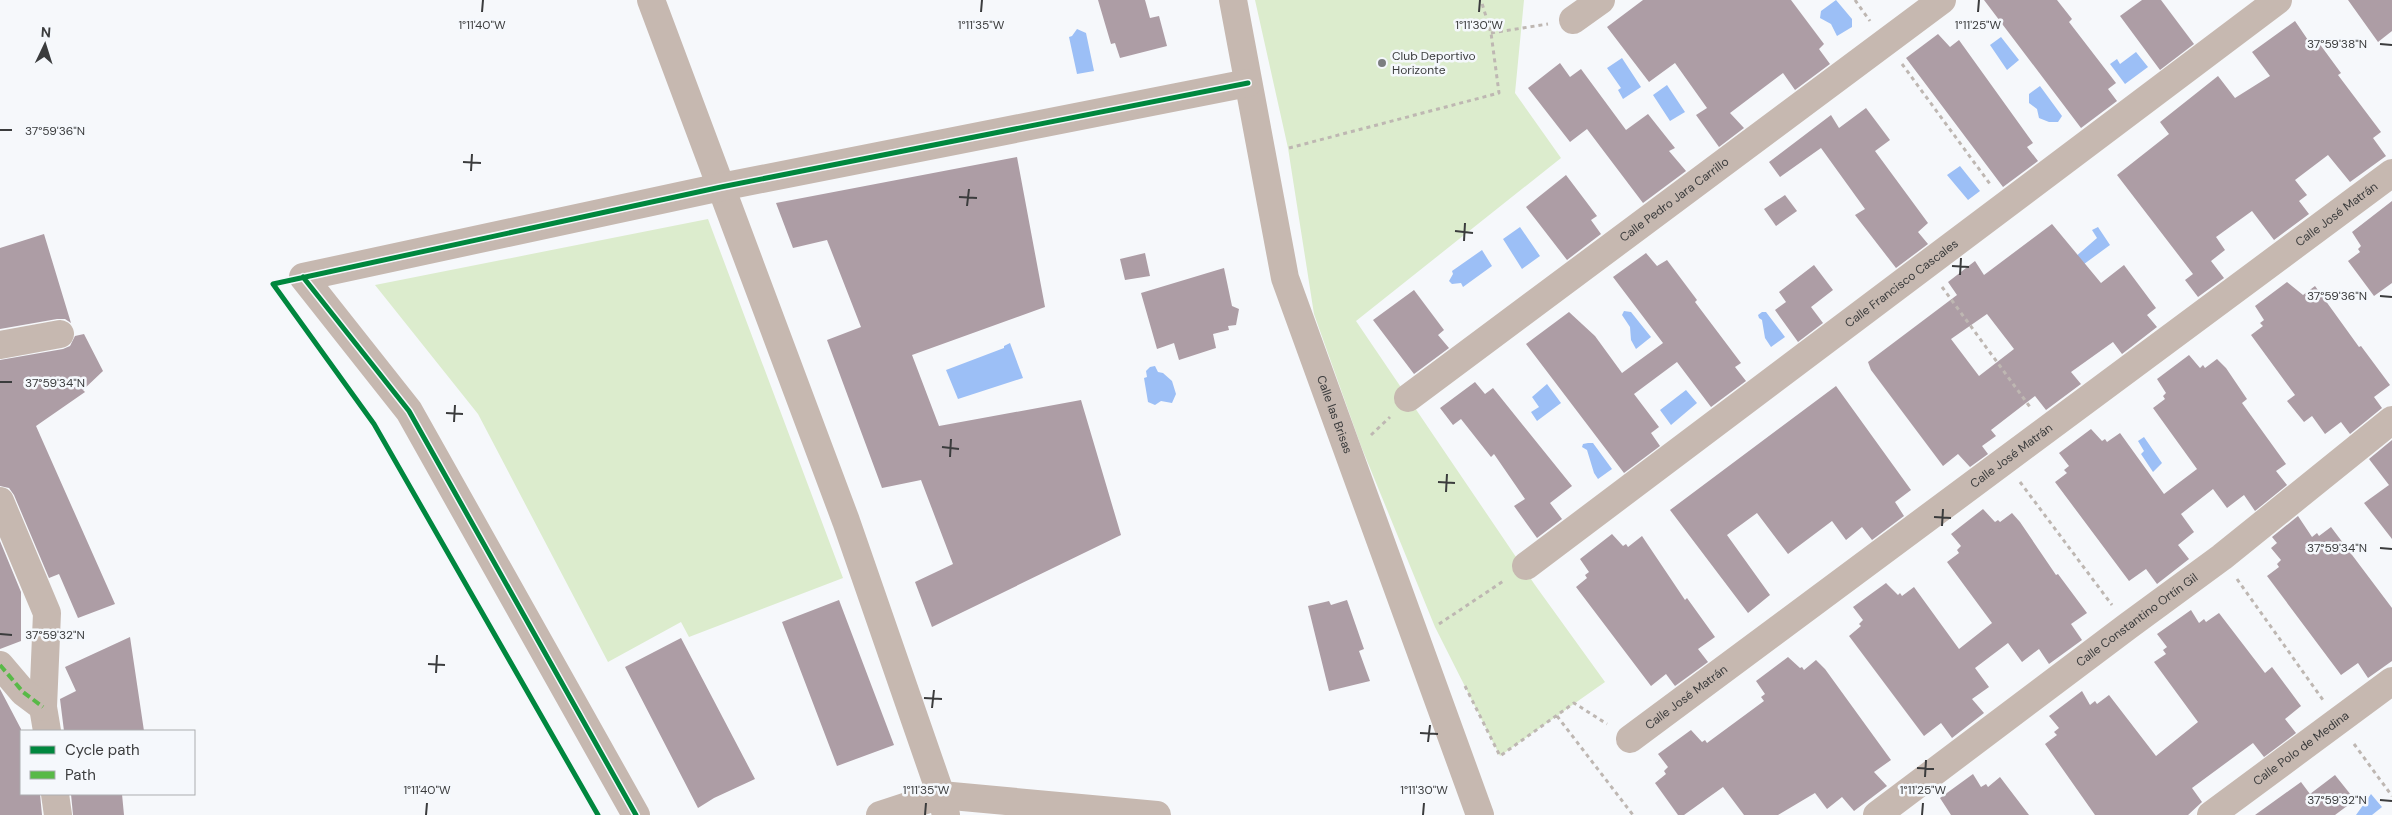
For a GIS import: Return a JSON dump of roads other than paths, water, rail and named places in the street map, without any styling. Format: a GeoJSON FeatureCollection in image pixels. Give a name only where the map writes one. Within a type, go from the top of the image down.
{"type":"FeatureCollection","features":[{"type":"Feature","properties":{"kind":"street"},"geometry":{"type":"LineString","coordinates":[[651,0],[846,521],[944,805]]}},
{"type":"Feature","properties":{"kind":"street","name":"Calle las Brisas"},"geometry":{"type":"LineString","coordinates":[[1233,0],[1285,278],[1480,815]]}},
{"type":"Feature","properties":{"kind":"street"},"geometry":{"type":"LineString","coordinates":[[1573,20],[1601,0]]}},
{"type":"Feature","properties":{"kind":"street","name":"Calle Pedro Jara Carrillo"},"geometry":{"type":"LineString","coordinates":[[1408,398],[1942,0]]}},
{"type":"Feature","properties":{"kind":"street","name":"Calle Francisco Cascales"},"geometry":{"type":"LineString","coordinates":[[1526,566],[2278,0]]}},
{"type":"Feature","properties":{"kind":"street"},"geometry":{"type":"LineString","coordinates":[[636,815],[409,411],[303,277],[721,187],[1248,83]]}},
{"type":"Feature","properties":{"kind":"street","name":"Calle José Matrán"},"geometry":{"type":"LineString","coordinates":[[1630,739],[2392,173]]}},
{"type":"Feature","properties":{"kind":"street"},"geometry":{"type":"LineString","coordinates":[[0,345],[60,334]]}},
{"type":"Feature","properties":{"kind":"street","name":"Calle Constantino Ortín Gil"},"geometry":{"type":"LineString","coordinates":[[1877,815],[2222,557],[2392,420]]}},
{"type":"Feature","properties":{"kind":"street"},"geometry":{"type":"LineString","coordinates":[[0,501],[47,613],[45,719]]}},
{"type":"Feature","properties":{"kind":"street"},"geometry":{"type":"LineString","coordinates":[[0,665],[45,719]]}},
{"type":"Feature","properties":{"kind":"street","name":"Calle Polo de Medina"},"geometry":{"type":"LineString","coordinates":[[2211,815],[2392,681]]}},
{"type":"Feature","properties":{"kind":"street"},"geometry":{"type":"LineString","coordinates":[[55,795],[58,815]]}},
{"type":"Feature","properties":{"kind":"street"},"geometry":{"type":"LineString","coordinates":[[880,815],[944,805],[1157,815]]}},
{"type":"Feature","properties":{"kind":"water"},"geometry":{"type":"Polygon","coordinates":[[[1836,0],[1852,19],[1852,27],[1837,36],[1831,24],[1820,18],[1821,11],[1836,0]]]}},
{"type":"Feature","properties":{"kind":"water"},"geometry":{"type":"Polygon","coordinates":[[[1077,29],[1086,33],[1094,71],[1077,74],[1069,37],[1077,29]]]}},
{"type":"Feature","properties":{"kind":"water"},"geometry":{"type":"Polygon","coordinates":[[[2001,37],[2019,60],[2007,70],[1990,45],[2001,37]]]}},
{"type":"Feature","properties":{"kind":"water"},"geometry":{"type":"Polygon","coordinates":[[[2136,52],[2148,67],[2125,84],[2110,64],[2117,59],[2120,64],[2136,52]]]}},
{"type":"Feature","properties":{"kind":"water"},"geometry":{"type":"Polygon","coordinates":[[[1622,58],[1641,87],[1623,99],[1618,90],[1621,88],[1607,68],[1622,58]]]}},
{"type":"Feature","properties":{"kind":"water"},"geometry":{"type":"Polygon","coordinates":[[[1667,85],[1685,112],[1670,121],[1653,95],[1667,85]]]}},
{"type":"Feature","properties":{"kind":"water"},"geometry":{"type":"Polygon","coordinates":[[[2040,86],[2062,116],[2058,122],[2049,122],[2039,118],[2037,109],[2029,103],[2029,94],[2040,86]]]}},
{"type":"Feature","properties":{"kind":"water"},"geometry":{"type":"Polygon","coordinates":[[[1960,166],[1980,191],[1968,200],[1947,175],[1960,166]]]}},
{"type":"Feature","properties":{"kind":"water"},"geometry":{"type":"Polygon","coordinates":[[[1520,227],[1540,256],[1522,269],[1503,239],[1520,227]]]}},
{"type":"Feature","properties":{"kind":"water"},"geometry":{"type":"Polygon","coordinates":[[[2098,227],[2110,245],[2080,267],[2074,258],[2097,238],[2092,230],[2098,227]]]}},
{"type":"Feature","properties":{"kind":"water"},"geometry":{"type":"Polygon","coordinates":[[[1482,250],[1492,266],[1463,287],[1461,283],[1452,284],[1449,281],[1453,274],[1452,271],[1482,250]]]}},
{"type":"Feature","properties":{"kind":"water"},"geometry":{"type":"Polygon","coordinates":[[[1624,311],[1631,312],[1651,337],[1636,349],[1631,340],[1630,327],[1622,315],[1624,311]]]}},
{"type":"Feature","properties":{"kind":"water"},"geometry":{"type":"Polygon","coordinates":[[[1766,312],[1785,337],[1771,347],[1765,338],[1762,320],[1758,315],[1766,312]]]}},
{"type":"Feature","properties":{"kind":"water"},"geometry":{"type":"Polygon","coordinates":[[[1010,343],[1023,378],[958,399],[946,370],[1004,348],[1004,346],[1010,343]]]}},
{"type":"Feature","properties":{"kind":"water"},"geometry":{"type":"Polygon","coordinates":[[[1155,366],[1158,372],[1163,373],[1172,381],[1176,394],[1172,403],[1161,401],[1155,405],[1148,402],[1144,378],[1147,377],[1146,371],[1150,367],[1155,366]]]}},
{"type":"Feature","properties":{"kind":"water"},"geometry":{"type":"Polygon","coordinates":[[[1547,384],[1561,403],[1537,421],[1531,412],[1539,407],[1532,397],[1547,384]]]}},
{"type":"Feature","properties":{"kind":"water"},"geometry":{"type":"Polygon","coordinates":[[[1686,390],[1697,403],[1671,425],[1660,410],[1686,390]]]}},
{"type":"Feature","properties":{"kind":"water"},"geometry":{"type":"Polygon","coordinates":[[[2144,437],[2162,463],[2153,472],[2141,454],[2144,451],[2138,441],[2144,437]]]}},
{"type":"Feature","properties":{"kind":"water"},"geometry":{"type":"Polygon","coordinates":[[[1593,443],[1612,469],[1598,479],[1594,473],[1587,450],[1582,447],[1583,444],[1593,443]]]}},
{"type":"Feature","properties":{"kind":"water"},"geometry":{"type":"Polygon","coordinates":[[[2371,794],[2382,807],[2372,815],[2356,815],[2371,794]]]}},
{"type":"Feature","properties":{"kind":"place","name":"Club Deportivo Horizonte"},"geometry":{"type":"Point","coordinates":[1382,63]}}]}
